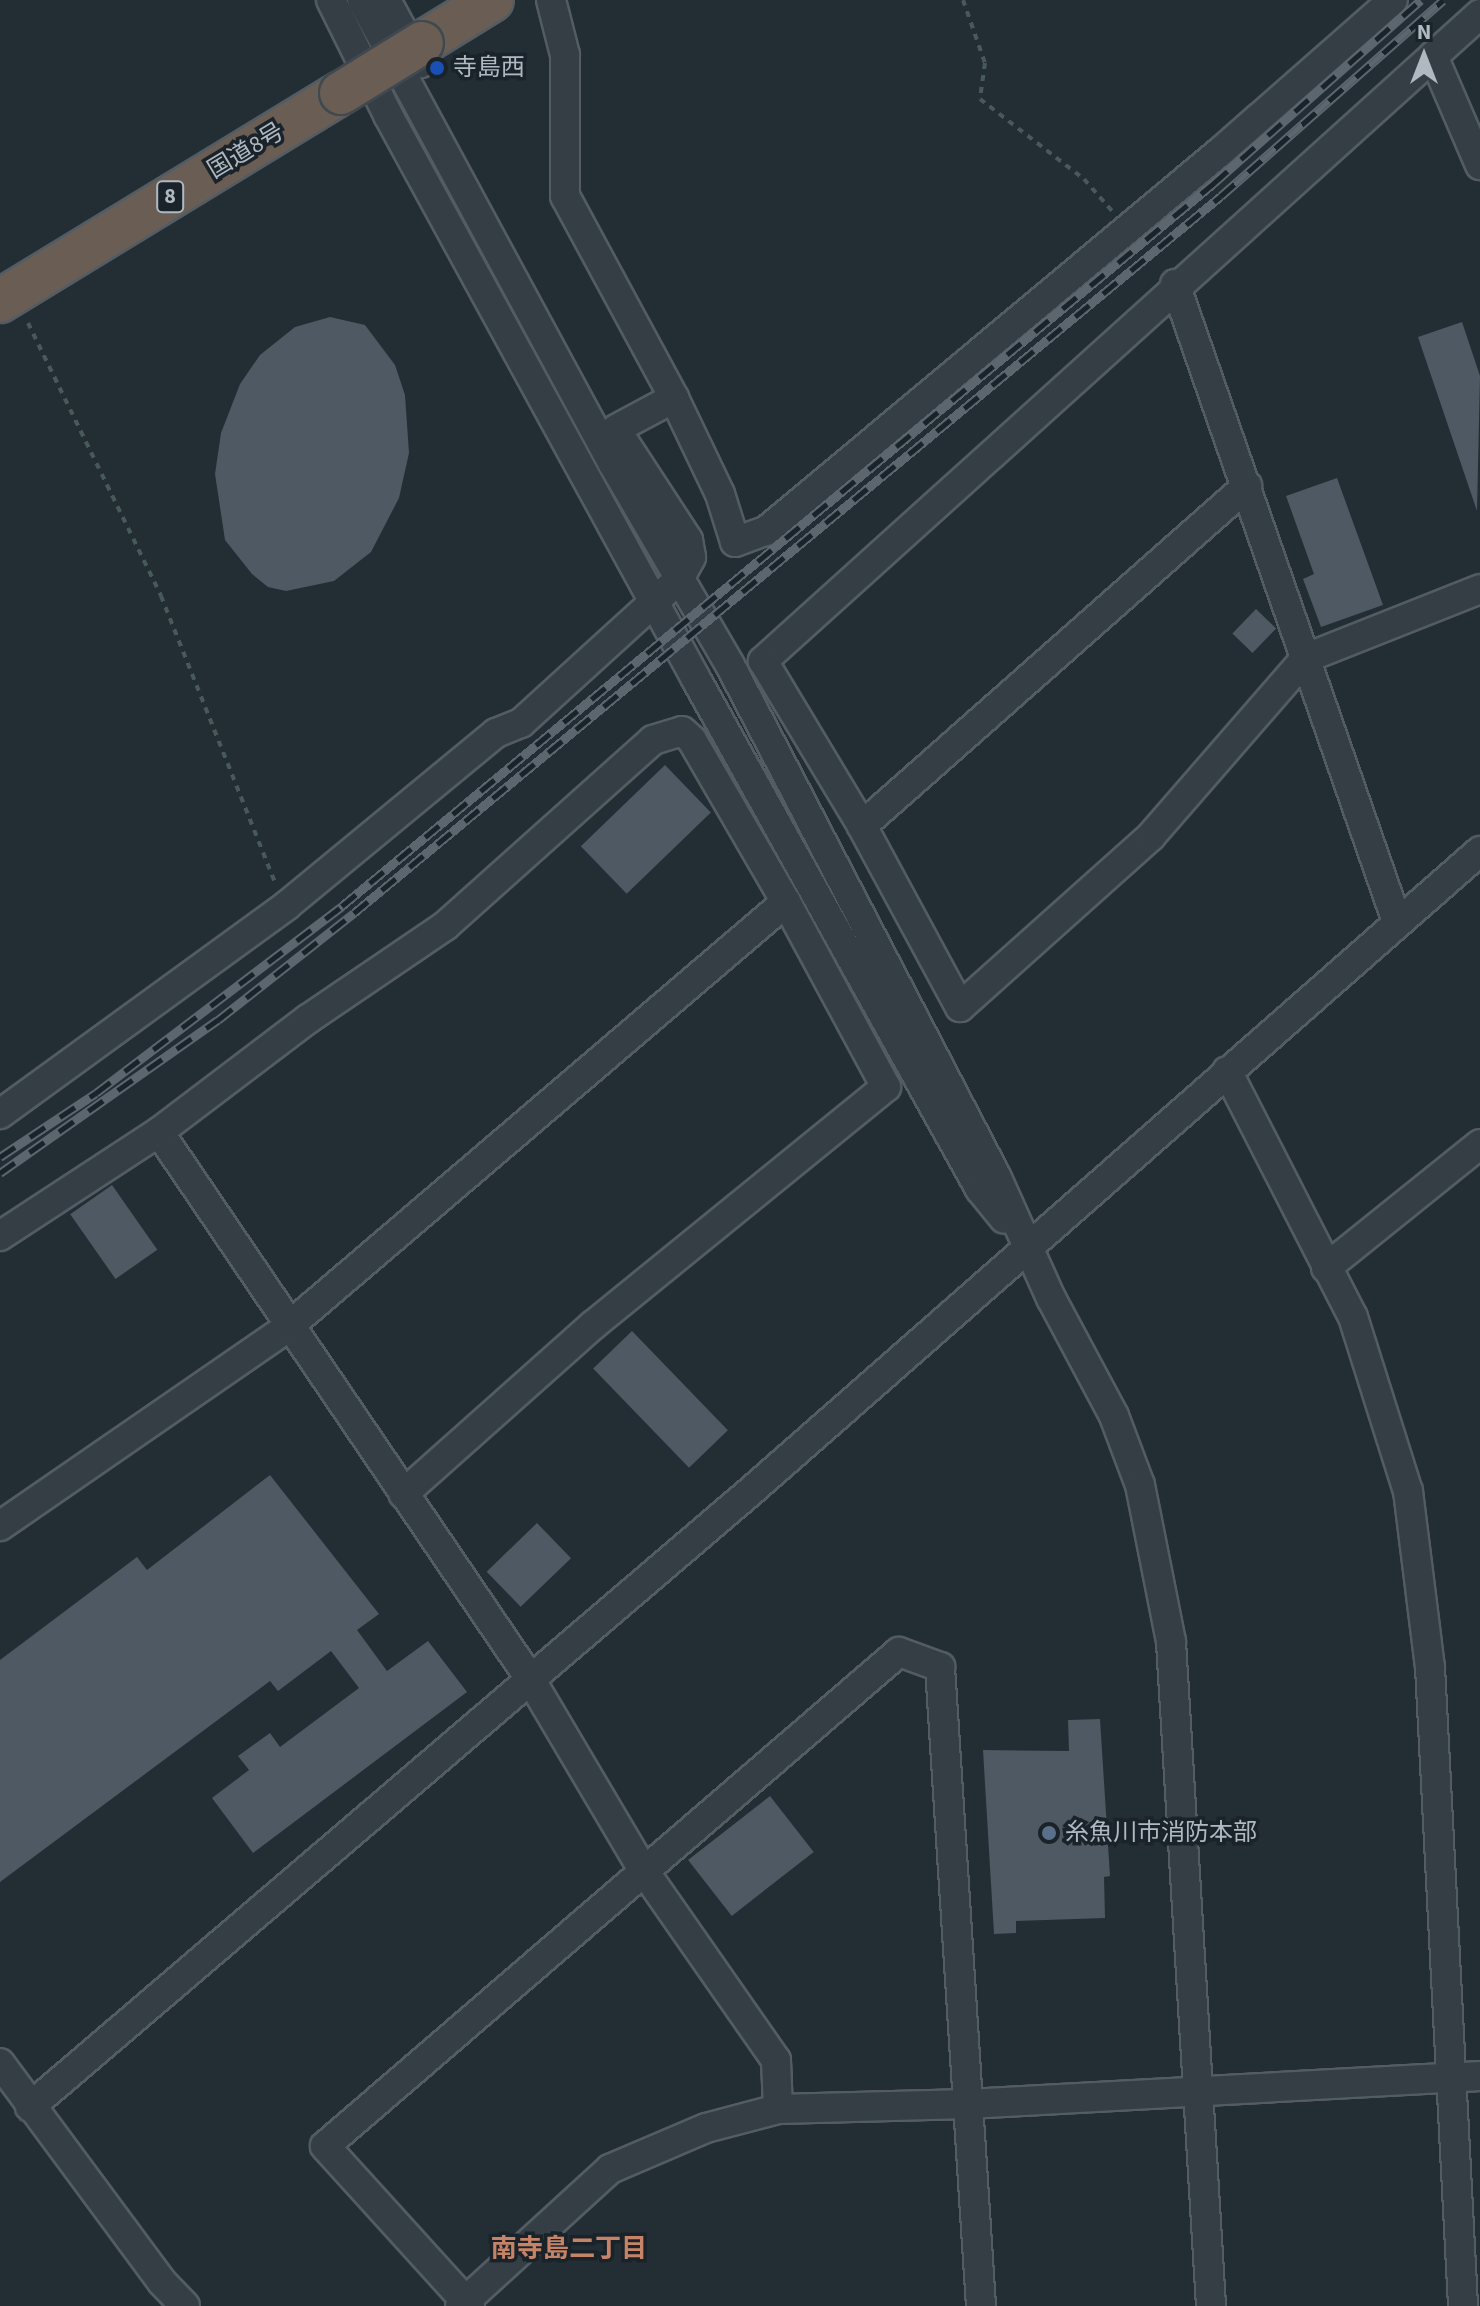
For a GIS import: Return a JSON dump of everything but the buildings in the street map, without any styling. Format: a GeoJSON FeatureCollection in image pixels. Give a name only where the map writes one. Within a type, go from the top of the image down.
{"type":"FeatureCollection","features":[{"type":"Feature","properties":{"kind":"highway","name":"国道8号"},"geometry":{"type":"LineString","coordinates":[[14,311],[341,93],[492,0]]}},
{"type":"Feature","properties":{"kind":"street"},"geometry":{"type":"LineString","coordinates":[[311,0],[649,609],[980,1189],[1027,1248]]}},
{"type":"Feature","properties":{"kind":"street"},"geometry":{"type":"LineString","coordinates":[[331,0],[388,115],[649,609]]}},
{"type":"Feature","properties":{"kind":"street"},"geometry":{"type":"LineString","coordinates":[[362,0],[679,579],[990,1164],[1027,1248],[1114,1416],[1140,1485],[1171,1642],[1202,2090],[1211,2306]]}},
{"type":"Feature","properties":{"kind":"street"},"geometry":{"type":"LineString","coordinates":[[0,1114],[286,906],[496,733],[521,723],[649,609],[679,579],[691,557],[688,540],[616,429],[386,0]]}},
{"type":"Feature","properties":{"kind":"street"},"geometry":{"type":"LineString","coordinates":[[551,0],[565,55],[565,196],[674,398],[720,494],[735,542],[766,531],[1128,229],[1393,0]]}},
{"type":"Feature","properties":{"kind":"street"},"geometry":{"type":"LineString","coordinates":[[1480,14],[1175,284],[763,661],[862,826],[960,1007],[1151,836],[1306,658],[1480,589]]}},
{"type":"Feature","properties":{"kind":"street"},"geometry":{"type":"LineString","coordinates":[[1433,56],[1480,165]]}},
{"type":"Feature","properties":{"kind":"street"},"geometry":{"type":"LineString","coordinates":[[1175,284],[1397,922]]}},
{"type":"Feature","properties":{"kind":"street"},"geometry":{"type":"LineString","coordinates":[[616,429],[674,398]]}},
{"type":"Feature","properties":{"kind":"street"},"geometry":{"type":"LineString","coordinates":[[862,826],[1247,486]]}},
{"type":"Feature","properties":{"kind":"street"},"geometry":{"type":"LineString","coordinates":[[0,1236],[159,1132],[308,1019],[445,926],[668,732],[682,731],[692,740],[786,902],[886,1087],[593,1325],[403,1494]]}},
{"type":"Feature","properties":{"kind":"street"},"geometry":{"type":"LineString","coordinates":[[30,2107],[1027,1248],[1480,851]]}},
{"type":"Feature","properties":{"kind":"street"},"geometry":{"type":"LineString","coordinates":[[0,1526],[288,1327],[786,902]]}},
{"type":"Feature","properties":{"kind":"street"},"geometry":{"type":"LineString","coordinates":[[1227,1071],[1353,1317],[1408,1491],[1423,1582],[1467,2076],[1463,2306]]}},
{"type":"Feature","properties":{"kind":"street"},"geometry":{"type":"LineString","coordinates":[[159,1132],[288,1327],[529,1677],[642,1868],[776,2060],[778,2109]]}},
{"type":"Feature","properties":{"kind":"street"},"geometry":{"type":"LineString","coordinates":[[1326,1268],[1480,1144]]}},
{"type":"Feature","properties":{"kind":"street"},"geometry":{"type":"LineString","coordinates":[[981,2306],[968,2104],[940,1667],[899,1652],[642,1868],[325,2146],[465,2305],[610,2169],[706,2128],[778,2109],[968,2104],[1467,2076]]}},
{"type":"Feature","properties":{"kind":"street"},"geometry":{"type":"LineString","coordinates":[[0,2063],[30,2107],[185,2306]]}},
{"type":"Feature","properties":{"kind":"path"},"geometry":{"type":"LineString","coordinates":[[963,0],[985,63],[980,99],[1084,179],[1128,229]]}},
{"type":"Feature","properties":{"kind":"path"},"geometry":{"type":"LineString","coordinates":[[14,311],[161,596],[251,832],[286,906]]}},
{"type":"Feature","properties":{"kind":"railway"},"geometry":{"type":"LineString","coordinates":[[0,1157],[96,1093],[342,906],[1214,183],[1421,0]]}},
{"type":"Feature","properties":{"kind":"railway"},"geometry":{"type":"LineString","coordinates":[[0,1173],[218,1020],[354,913],[1221,196],[1443,0]]}},
{"type":"Feature","properties":{"kind":"place","name":"寺島西"},"geometry":{"type":"Point","coordinates":[437,68]}},
{"type":"Feature","properties":{"kind":"place","name":"糸魚川市消防本部"},"geometry":{"type":"Point","coordinates":[1049,1833]}},
{"type":"Feature","properties":{"kind":"district","name":"南寺島二丁目"},"geometry":{"type":"Point","coordinates":[569,2249]}}]}
